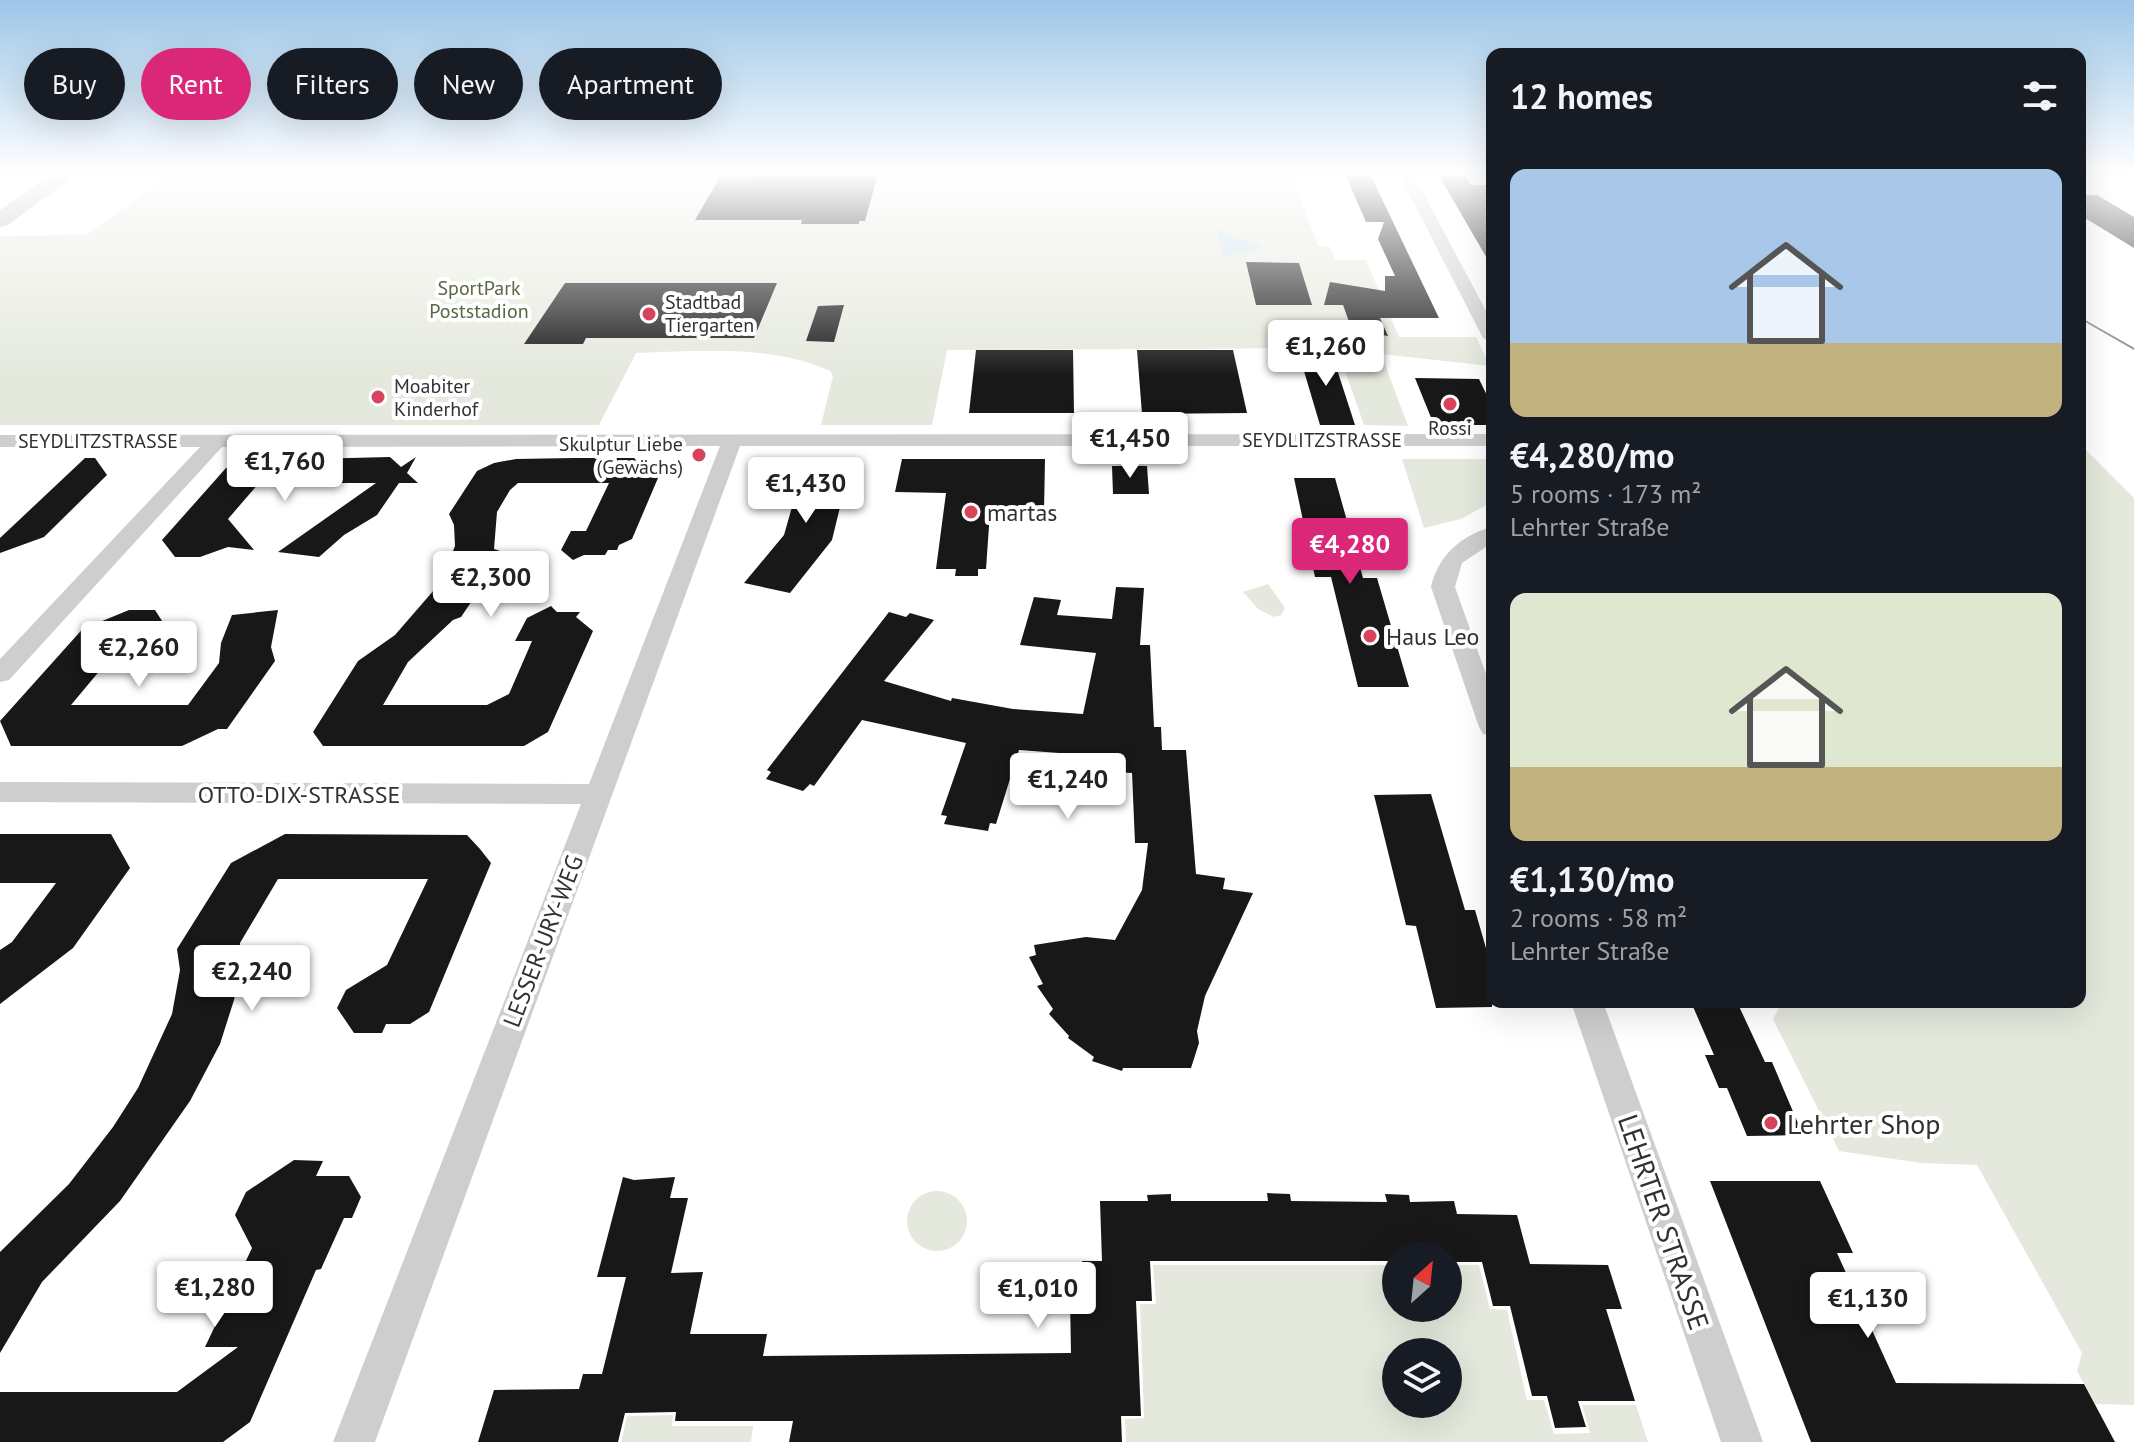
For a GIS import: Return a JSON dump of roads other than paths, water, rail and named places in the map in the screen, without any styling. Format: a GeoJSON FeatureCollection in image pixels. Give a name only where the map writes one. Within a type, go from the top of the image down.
{"type":"FeatureCollection","features":[{"type":"Feature","properties":{"kind":"street"},"geometry":{"type":"LineString","coordinates":[[1441,241],[1486,327]]}},
{"type":"Feature","properties":{"kind":"street","name":"LESSER-URY-WEG"},"geometry":{"type":"LineString","coordinates":[[354,1442],[732,440]]}},
{"type":"Feature","properties":{"kind":"street","name":"SEYDLITZSTRASSE"},"geometry":{"type":"LineString","coordinates":[[0,441],[1486,440]]}},
{"type":"Feature","properties":{"kind":"street"},"geometry":{"type":"LineString","coordinates":[[0,674],[216,441]]}},
{"type":"Feature","properties":{"kind":"street"},"geometry":{"type":"LineString","coordinates":[[1486,537],[1458,552],[1445,569],[1443,587],[1486,710]]}},
{"type":"Feature","properties":{"kind":"street","name":"OTTO-DIX-STRASSE"},"geometry":{"type":"LineString","coordinates":[[0,792],[599,794]]}},
{"type":"Feature","properties":{"kind":"street","name":"LEHRTER STRASSE"},"geometry":{"type":"LineString","coordinates":[[1589,1008],[1742,1442]]}},
{"type":"Feature","properties":{"kind":"water"},"geometry":{"type":"Polygon","coordinates":[[[1220,241],[1247,241],[1262,247],[1224,257],[1220,241]]]}},
{"type":"Feature","properties":{"kind":"tram line"},"geometry":{"type":"LineString","coordinates":[[2086,321],[2134,349]]}},
{"type":"Feature","properties":{"kind":"place","name":"Stadtbad Tiergarten"},"geometry":{"type":"Point","coordinates":[649,314]}},
{"type":"Feature","properties":{"kind":"place","name":"Moabiter Kinderhof"},"geometry":{"type":"Point","coordinates":[378,397]}},
{"type":"Feature","properties":{"kind":"place","name":"Rossi"},"geometry":{"type":"Point","coordinates":[1450,404]}},
{"type":"Feature","properties":{"kind":"place","name":"Skulptur Liebe (Gewächs)"},"geometry":{"type":"Point","coordinates":[699,455]}},
{"type":"Feature","properties":{"kind":"place","name":"martas"},"geometry":{"type":"Point","coordinates":[971,512]}},
{"type":"Feature","properties":{"kind":"place","name":"Haus Leo"},"geometry":{"type":"Point","coordinates":[1370,636]}},
{"type":"Feature","properties":{"kind":"place","name":"Lehrter Shop"},"geometry":{"type":"Point","coordinates":[1771,1123]}},
{"type":"Feature","properties":{"kind":"park label","name":"SportPark Poststadion"},"geometry":{"type":"Point","coordinates":[479,300]}}]}
